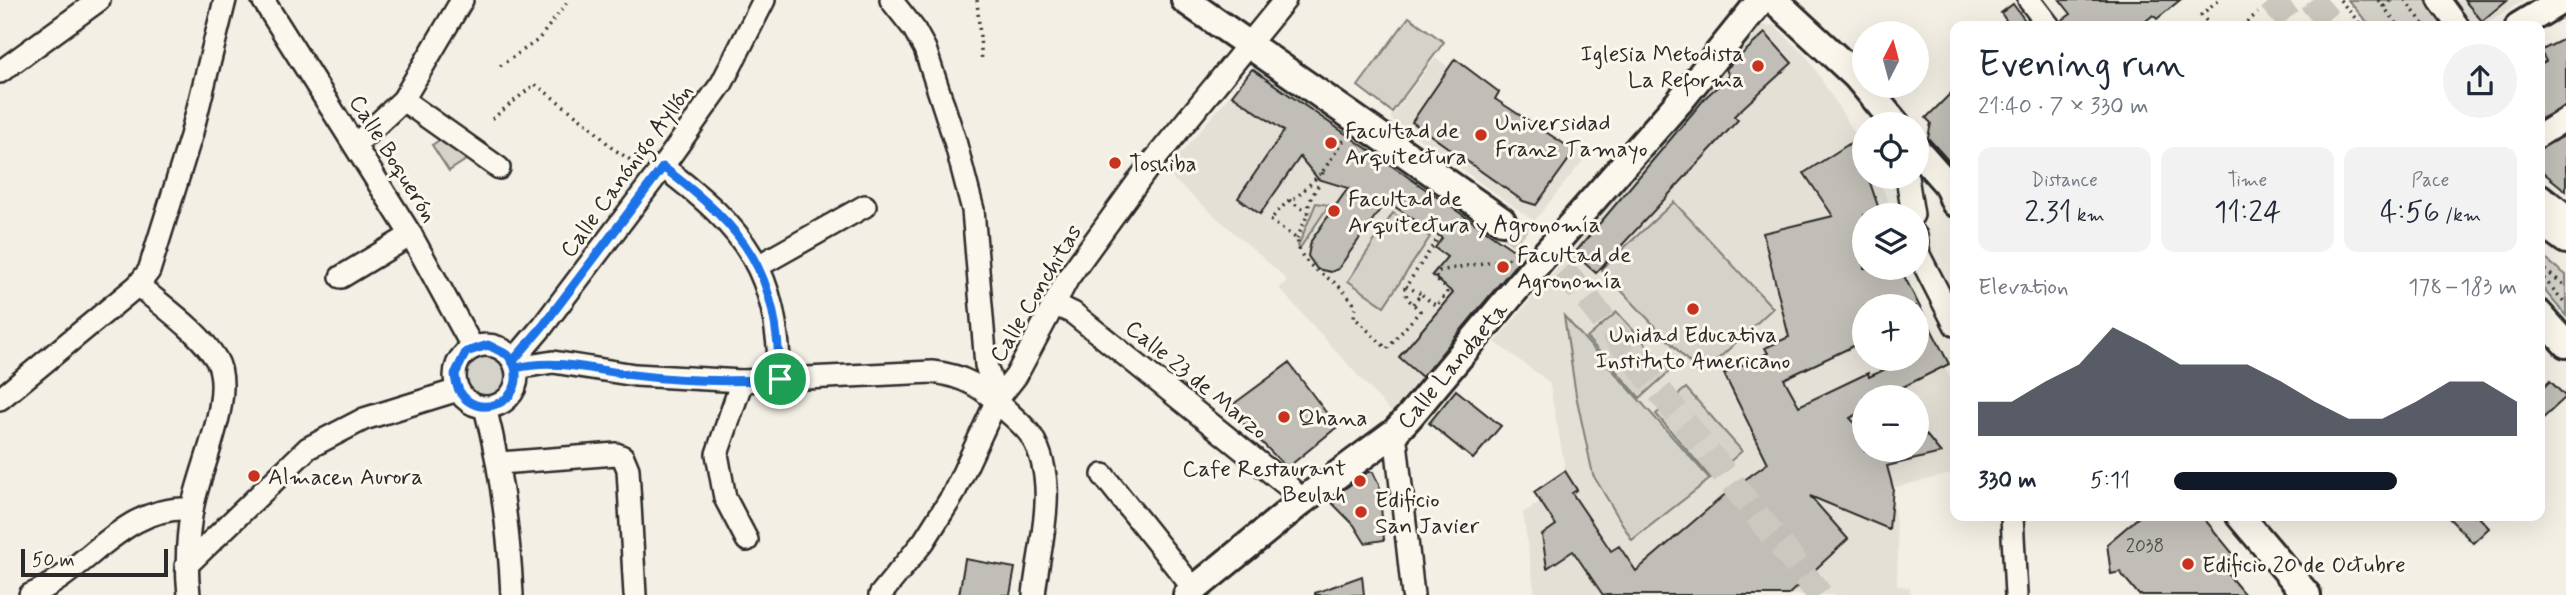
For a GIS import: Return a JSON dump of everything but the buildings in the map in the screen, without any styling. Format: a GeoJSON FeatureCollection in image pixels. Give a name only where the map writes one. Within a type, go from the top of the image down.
{"type":"FeatureCollection","features":[{"type":"Feature","properties":{"kind":"main road"},"geometry":{"type":"LineString","coordinates":[[1185,0],[1502,221]]}},
{"type":"Feature","properties":{"kind":"main road","name":"Calle Landaeta"},"geometry":{"type":"LineString","coordinates":[[1191,592],[1302,501],[1395,432],[1679,102],[1761,0]]}},
{"type":"Feature","properties":{"kind":"main road"},"geometry":{"type":"LineString","coordinates":[[1773,0],[1856,76],[1885,112]]}},
{"type":"Feature","properties":{"kind":"main road"},"geometry":{"type":"LineString","coordinates":[[2527,21],[2562,0]]}},
{"type":"Feature","properties":{"kind":"main road"},"geometry":{"type":"LineString","coordinates":[[1929,164],[1950,191]]}},
{"type":"Feature","properties":{"kind":"main road"},"geometry":{"type":"LineString","coordinates":[[2545,202],[2566,218]]}},
{"type":"Feature","properties":{"kind":"main road"},"geometry":{"type":"LineString","coordinates":[[2545,224],[2566,240]]}},
{"type":"Feature","properties":{"kind":"main road"},"geometry":{"type":"LineString","coordinates":[[2545,321],[2566,344]]}},
{"type":"Feature","properties":{"kind":"main road"},"geometry":{"type":"LineString","coordinates":[[2244,521],[2307,595]]}},
{"type":"Feature","properties":{"kind":"street"},"geometry":{"type":"LineString","coordinates":[[0,72],[99,0]]}},
{"type":"Feature","properties":{"kind":"street"},"geometry":{"type":"LineString","coordinates":[[0,399],[138,285],[149,271],[159,247],[191,136],[225,0]]}},
{"type":"Feature","properties":{"kind":"street","name":"Calle Boquerón"},"geometry":{"type":"LineString","coordinates":[[263,0],[411,236],[473,348]]}},
{"type":"Feature","properties":{"kind":"street"},"geometry":{"type":"LineString","coordinates":[[355,145],[403,100],[462,0]]}},
{"type":"Feature","properties":{"kind":"street","name":"Calle Canónigo Ayllón"},"geometry":{"type":"LineString","coordinates":[[514,364],[659,172],[722,83],[764,0]]}},
{"type":"Feature","properties":{"kind":"street"},"geometry":{"type":"LineString","coordinates":[[891,0],[914,29],[925,49],[955,141],[973,210],[986,365],[997,400]]}},
{"type":"Feature","properties":{"kind":"street","name":"Calle Conchitas"},"geometry":{"type":"LineString","coordinates":[[880,595],[924,541],[953,495],[997,400],[1016,376],[1068,278],[1147,169],[1285,0]]}},
{"type":"Feature","properties":{"kind":"street"},"geometry":{"type":"LineString","coordinates":[[2029,0],[2045,21]]}},
{"type":"Feature","properties":{"kind":"street"},"geometry":{"type":"LineString","coordinates":[[2439,0],[2454,21]]}},
{"type":"Feature","properties":{"kind":"street"},"geometry":{"type":"LineString","coordinates":[[403,100],[499,168]]}},
{"type":"Feature","properties":{"kind":"street"},"geometry":{"type":"LineString","coordinates":[[2545,132],[2566,120]]}},
{"type":"Feature","properties":{"kind":"street"},"geometry":{"type":"LineString","coordinates":[[659,172],[700,195],[731,225],[760,265],[774,309],[780,379]]}},
{"type":"Feature","properties":{"kind":"street"},"geometry":{"type":"LineString","coordinates":[[760,265],[865,206]]}},
{"type":"Feature","properties":{"kind":"street"},"geometry":{"type":"LineString","coordinates":[[341,276],[411,236]]}},
{"type":"Feature","properties":{"kind":"street"},"geometry":{"type":"LineString","coordinates":[[1929,274],[1950,315]]}},
{"type":"Feature","properties":{"kind":"street"},"geometry":{"type":"LineString","coordinates":[[138,285],[191,332],[219,365],[223,386],[220,408],[192,509],[186,566],[189,595]]}},
{"type":"Feature","properties":{"kind":"street","name":"Calle 23 de Marzo"},"geometry":{"type":"LineString","coordinates":[[1054,304],[1073,313],[1289,487],[1302,501]]}},
{"type":"Feature","properties":{"kind":"street"},"geometry":{"type":"LineString","coordinates":[[514,364],[512,392],[501,403],[485,407],[469,402],[458,390],[456,366],[473,348],[496,347],[514,364],[553,362],[635,375],[741,382],[953,374],[977,385],[997,400],[1031,435],[1045,464],[1047,492],[1034,595]]}},
{"type":"Feature","properties":{"kind":"street"},"geometry":{"type":"LineString","coordinates":[[741,382],[718,454],[725,498],[747,540]]}},
{"type":"Feature","properties":{"kind":"street"},"geometry":{"type":"LineString","coordinates":[[186,566],[309,448],[364,419],[458,390]]}},
{"type":"Feature","properties":{"kind":"street"},"geometry":{"type":"LineString","coordinates":[[485,407],[500,463],[510,540],[512,595]]}},
{"type":"Feature","properties":{"kind":"street"},"geometry":{"type":"LineString","coordinates":[[1395,432],[1413,595]]}},
{"type":"Feature","properties":{"kind":"street"},"geometry":{"type":"LineString","coordinates":[[500,463],[608,454],[623,457],[628,469],[635,595]]}},
{"type":"Feature","properties":{"kind":"street"},"geometry":{"type":"LineString","coordinates":[[1103,475],[1191,592]]}},
{"type":"Feature","properties":{"kind":"street"},"geometry":{"type":"LineString","coordinates":[[30,595],[72,571],[129,523],[150,513],[192,509]]}},
{"type":"Feature","properties":{"kind":"street"},"geometry":{"type":"LineString","coordinates":[[2012,521],[2016,595]]}},
{"type":"Feature","properties":{"kind":"path"},"geometry":{"type":"LineString","coordinates":[[500,66],[538,40],[569,0]]}},
{"type":"Feature","properties":{"kind":"path"},"geometry":{"type":"LineString","coordinates":[[976,0],[982,62]]}},
{"type":"Feature","properties":{"kind":"path"},"geometry":{"type":"LineString","coordinates":[[2206,21],[2201,15],[2218,0]]}},
{"type":"Feature","properties":{"kind":"path"},"geometry":{"type":"LineString","coordinates":[[2340,0],[2358,21]]}},
{"type":"Feature","properties":{"kind":"path"},"geometry":{"type":"LineString","coordinates":[[2378,0],[2395,21]]}},
{"type":"Feature","properties":{"kind":"path"},"geometry":{"type":"LineString","coordinates":[[2384,7],[2391,0]]}},
{"type":"Feature","properties":{"kind":"path"},"geometry":{"type":"LineString","coordinates":[[2404,0],[2421,21]]}},
{"type":"Feature","properties":{"kind":"path"},"geometry":{"type":"LineString","coordinates":[[2248,21],[2258,13]]}},
{"type":"Feature","properties":{"kind":"path"},"geometry":{"type":"LineString","coordinates":[[492,119],[535,85],[589,125],[612,148],[659,172]]}},
{"type":"Feature","properties":{"kind":"path"},"geometry":{"type":"LineString","coordinates":[[1297,239],[1270,220],[1323,171],[1347,135]]}},
{"type":"Feature","properties":{"kind":"path"},"geometry":{"type":"LineString","coordinates":[[1323,171],[1322,181],[1308,206],[1308,213],[1297,239],[1298,252],[1322,277],[1333,281],[1356,306],[1354,317],[1387,349],[1420,311],[1407,298],[1406,286],[1438,238]]}},
{"type":"Feature","properties":{"kind":"path"},"geometry":{"type":"LineString","coordinates":[[1289,200],[1308,213]]}},
{"type":"Feature","properties":{"kind":"path"},"geometry":{"type":"LineString","coordinates":[[1406,286],[1436,306],[1447,293],[1446,288],[1435,279],[1439,271],[1516,257]]}},
{"type":"Feature","properties":{"kind":"path"},"geometry":{"type":"LineString","coordinates":[[2545,270],[2566,286]]}},
{"type":"Feature","properties":{"kind":"path"},"geometry":{"type":"LineString","coordinates":[[2545,280],[2566,304]]}},
{"type":"Feature","properties":{"kind":"path"},"geometry":{"type":"LineString","coordinates":[[1413,304],[1420,294]]}},
{"type":"Feature","properties":{"kind":"shaded area"},"geometry":{"type":"Polygon","coordinates":[[[2347,0],[2524,0],[2489,21],[2365,21],[2347,0]]]}},
{"type":"Feature","properties":{"kind":"shaded area"},"geometry":{"type":"Polygon","coordinates":[[[2348,0],[2426,0],[2443,21],[2366,21],[2348,0]]]}},
{"type":"Feature","properties":{"kind":"shaded area"},"geometry":{"type":"Polygon","coordinates":[[[1409,17],[1444,42],[1392,112],[1358,86],[1409,17]]]}},
{"type":"Feature","properties":{"kind":"shaded area","name":"Unidad Educativa Instituto Americano"},"geometry":{"type":"Polygon","coordinates":[[[1774,25],[1808,58],[1852,129],[1852,189],[1883,189],[1888,200],[1889,203],[1852,203],[1852,280],[1906,280],[1910,294],[1852,294],[1852,371],[1929,371],[1929,337],[1950,377],[1950,474],[1892,488],[1898,546],[1897,585],[1910,588],[1911,595],[1535,595],[1523,513],[1568,483],[1549,382],[1495,342],[1760,26],[1774,25]]]}},
{"type":"Feature","properties":{"kind":"shaded area","name":"Universidad Franz Tamayo"},"geometry":{"type":"Polygon","coordinates":[[[1435,58],[1449,67],[1455,59],[1499,92],[1495,99],[1586,157],[1534,221],[1390,118],[1435,58]]]}},
{"type":"Feature","properties":{"kind":"shaded area","name":"Facultad de Arquitectura y Agronomía"},"geometry":{"type":"Polygon","coordinates":[[[1252,69],[1515,251],[1518,264],[1391,412],[1279,288],[1287,281],[1281,274],[1165,172],[1252,69]]]}},
{"type":"Feature","properties":{"kind":"shaded area"},"geometry":{"type":"Polygon","coordinates":[[[447,135],[475,154],[449,171],[432,145],[447,135]]]}},
{"type":"Feature","properties":{"kind":"shaded area"},"geometry":{"type":"Polygon","coordinates":[[[1674,202],[1773,308],[1701,375],[1601,269],[1674,202]]]}},
{"type":"Feature","properties":{"kind":"shaded area"},"geometry":{"type":"Polygon","coordinates":[[[1316,203],[1329,205],[1300,248],[1298,246],[1316,203]]]}},
{"type":"Feature","properties":{"kind":"shaded area"},"geometry":{"type":"Polygon","coordinates":[[[1393,213],[1430,237],[1384,306],[1348,281],[1393,213]]]}},
{"type":"Feature","properties":{"kind":"shaded area"},"geometry":{"type":"Polygon","coordinates":[[[2545,259],[2566,275],[2566,316],[2545,291],[2545,259]]]}},
{"type":"Feature","properties":{"kind":"shaded area"},"geometry":{"type":"Polygon","coordinates":[[[1617,312],[1670,371],[1640,398],[1587,338],[1617,312]]]}},
{"type":"Feature","properties":{"kind":"shaded area"},"geometry":{"type":"Polygon","coordinates":[[[1564,316],[1710,479],[1632,540],[1593,475],[1576,395],[1564,316]]]}},
{"type":"Feature","properties":{"kind":"shaded area"},"geometry":{"type":"Polygon","coordinates":[[[486,357],[494,358],[500,363],[505,369],[505,385],[500,391],[494,396],[486,397],[478,396],[472,391],[467,385],[466,377],[467,369],[472,363],[478,358],[486,357]]]}},
{"type":"Feature","properties":{"kind":"shaded area"},"geometry":{"type":"Polygon","coordinates":[[[1686,388],[1742,451],[1711,478],[1656,414],[1686,388]]]}},
{"type":"Feature","properties":{"kind":"tunnel"},"geometry":{"type":"LineString","coordinates":[[2271,0],[2290,21]]}},
{"type":"Feature","properties":{"kind":"tunnel"},"geometry":{"type":"LineString","coordinates":[[2311,0],[2329,21]]}},
{"type":"Feature","properties":{"kind":"tunnel"},"geometry":{"type":"LineString","coordinates":[[1502,221],[1554,262],[1580,290],[1820,595]]}},
{"type":"Feature","properties":{"kind":"place","name":"Iglesia Metodista La Reforma"},"geometry":{"type":"Point","coordinates":[1758,66]}},
{"type":"Feature","properties":{"kind":"place","name":"Universidad Franz Tamayo"},"geometry":{"type":"Point","coordinates":[1481,135]}},
{"type":"Feature","properties":{"kind":"place","name":"Facultad de Arquitectura"},"geometry":{"type":"Point","coordinates":[1331,143]}},
{"type":"Feature","properties":{"kind":"place","name":"Toshiba"},"geometry":{"type":"Point","coordinates":[1115,163]}},
{"type":"Feature","properties":{"kind":"place","name":"Facultad de Arquitectura y Agronomía"},"geometry":{"type":"Point","coordinates":[1334,211]}},
{"type":"Feature","properties":{"kind":"place","name":"Facultad de Agronomía"},"geometry":{"type":"Point","coordinates":[1503,267]}},
{"type":"Feature","properties":{"kind":"place","name":"Unidad Educativa Instituto Americano"},"geometry":{"type":"Point","coordinates":[1693,309]}},
{"type":"Feature","properties":{"kind":"place","name":"Qhana"},"geometry":{"type":"Point","coordinates":[1284,417]}},
{"type":"Feature","properties":{"kind":"place","name":"Almacen Aurora"},"geometry":{"type":"Point","coordinates":[254,476]}},
{"type":"Feature","properties":{"kind":"place","name":"Cafe Restaurant Beulah"},"geometry":{"type":"Point","coordinates":[1360,481]}},
{"type":"Feature","properties":{"kind":"place","name":"Edificio San Javier"},"geometry":{"type":"Point","coordinates":[1361,512]}},
{"type":"Feature","properties":{"kind":"place","name":"Edificio 20 de Octubre"},"geometry":{"type":"Point","coordinates":[2188,564]}},
{"type":"Feature","properties":{"kind":"route"},"geometry":{"type":"LineString","coordinates":[[780,379],[741,382],[635,375],[553,362],[516,368],[502,350],[488,345],[481,345],[466,352],[460,358],[455,374],[458,390],[463,397],[477,406],[493,406],[507,398],[516,384],[516,368],[513,361],[542,327],[663,167],[700,195],[731,225],[760,265],[774,309],[779,337],[780,379]]}}]}
